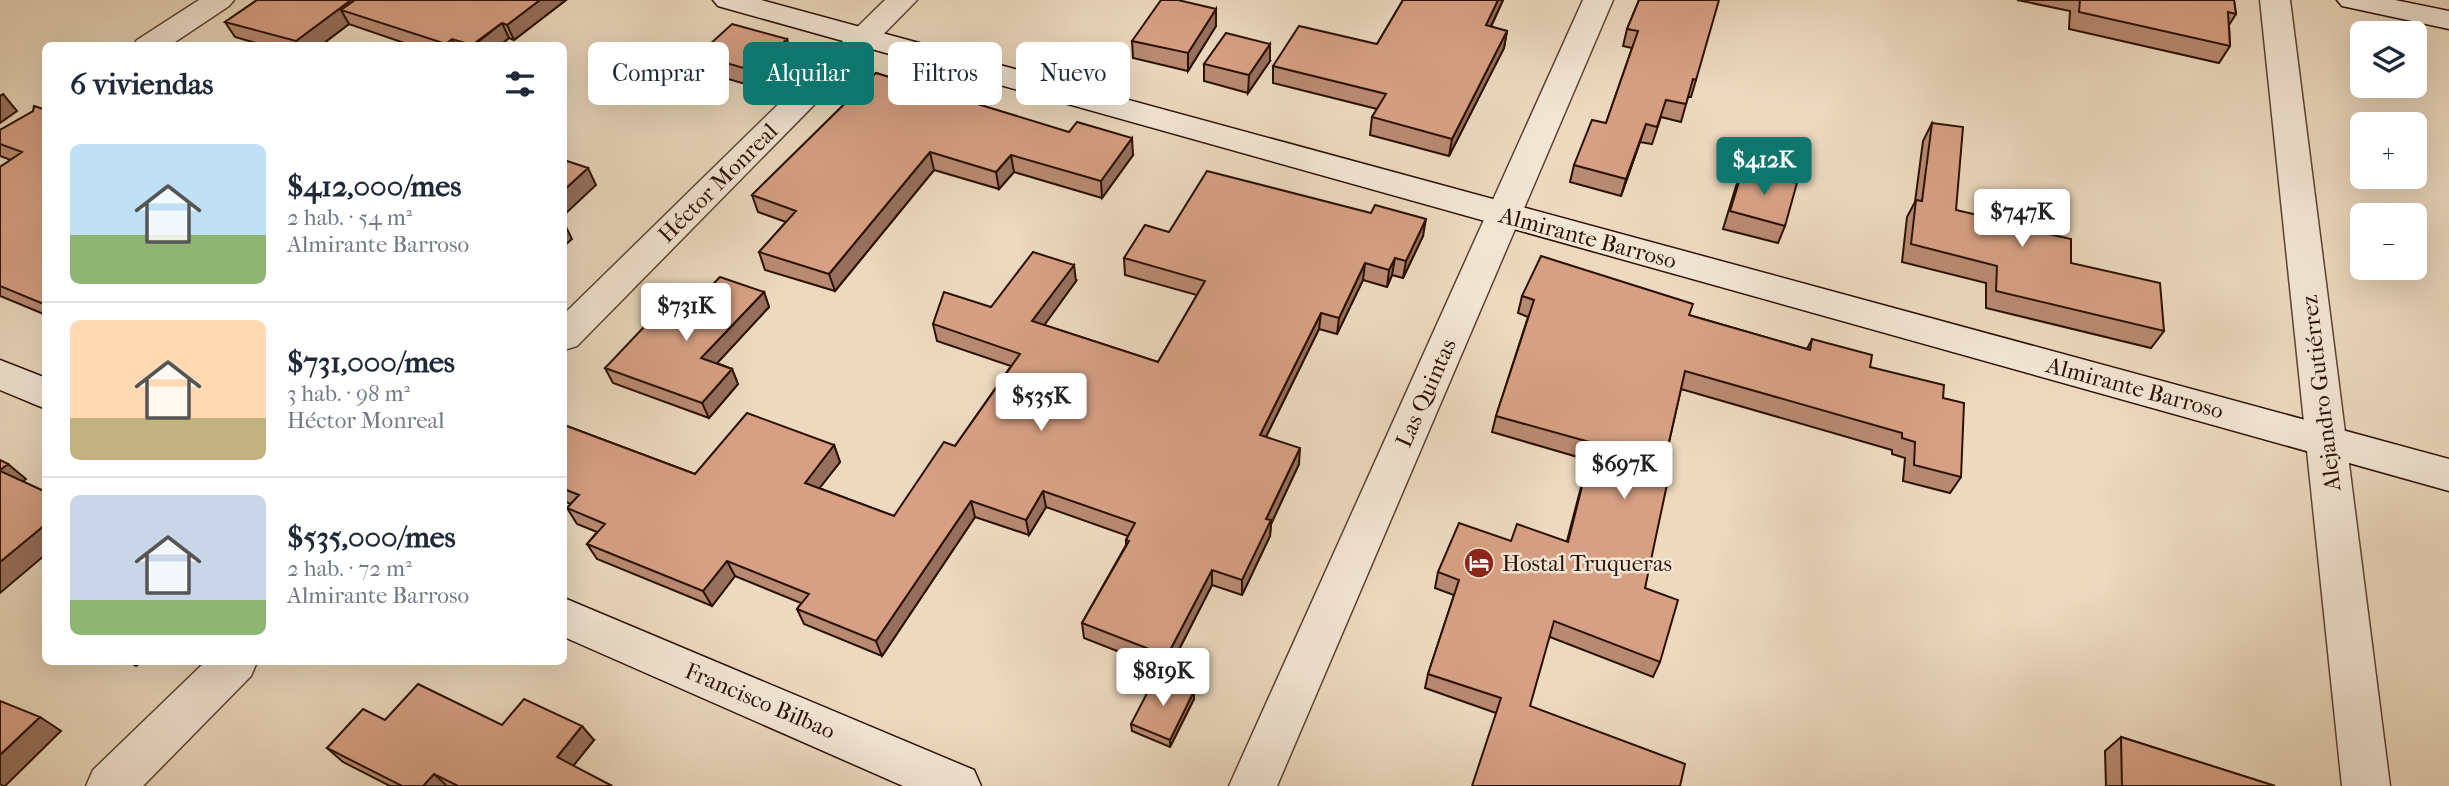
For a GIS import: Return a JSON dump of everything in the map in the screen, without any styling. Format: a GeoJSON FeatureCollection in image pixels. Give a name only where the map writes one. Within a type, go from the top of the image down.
{"type":"FeatureCollection","features":[{"type":"Feature","properties":{"kind":"street"},"geometry":{"type":"LineString","coordinates":[[154,42],[219,0]]}},
{"type":"Feature","properties":{"kind":"street","name":"Almirante Barroso"},"geometry":{"type":"LineString","coordinates":[[728,0],[2449,475]]}},
{"type":"Feature","properties":{"kind":"street","name":"Héctor Monreal"},"geometry":{"type":"LineString","coordinates":[[567,333],[902,0]]}},
{"type":"Feature","properties":{"kind":"street","name":"Las Quintas"},"geometry":{"type":"LineString","coordinates":[[1253,786],[1598,0]]}},
{"type":"Feature","properties":{"kind":"street","name":"Alejandro Gutiérrez"},"geometry":{"type":"LineString","coordinates":[[2275,0],[2366,786]]}},
{"type":"Feature","properties":{"kind":"street"},"geometry":{"type":"LineString","coordinates":[[2352,0],[2449,20]]}},
{"type":"Feature","properties":{"kind":"street"},"geometry":{"type":"LineString","coordinates":[[0,374],[42,392]]}},
{"type":"Feature","properties":{"kind":"street","name":"Francisco Bilbao"},"geometry":{"type":"LineString","coordinates":[[567,618],[957,786]]}},
{"type":"Feature","properties":{"kind":"street"},"geometry":{"type":"LineString","coordinates":[[110,786],[232,665]]}},
{"type":"Feature","properties":{"kind":"building"},"geometry":{"type":"Polygon","coordinates":[[[257,0],[351,0],[296,41],[225,22],[257,0]]]}},
{"type":"Feature","properties":{"kind":"building"},"geometry":{"type":"Polygon","coordinates":[[[355,0],[540,0],[507,25],[502,23],[476,42],[452,39],[440,42],[341,10],[355,0]]]}},
{"type":"Feature","properties":{"kind":"building"},"geometry":{"type":"Polygon","coordinates":[[[1161,0],[1178,0],[1216,9],[1188,53],[1132,41],[1161,0]]]}},
{"type":"Feature","properties":{"kind":"building"},"geometry":{"type":"Polygon","coordinates":[[[1403,0],[1498,0],[1486,25],[1507,31],[1452,139],[1372,117],[1386,94],[1273,66],[1299,26],[1377,44],[1403,0]]]}},
{"type":"Feature","properties":{"kind":"building"},"geometry":{"type":"Polygon","coordinates":[[[1639,0],[1719,0],[1696,80],[1693,79],[1686,104],[1666,100],[1657,127],[1646,124],[1626,179],[1574,165],[1592,120],[1606,123],[1638,31],[1627,29],[1639,0]]]}},
{"type":"Feature","properties":{"kind":"building"},"geometry":{"type":"Polygon","coordinates":[[[2080,0],[2234,0],[2236,14],[2228,12],[2230,46],[2079,12],[2080,0]]]}},
{"type":"Feature","properties":{"kind":"building"},"geometry":{"type":"Polygon","coordinates":[[[732,24],[787,39],[784,42],[743,42],[743,68],[729,64],[729,42],[712,42],[732,24]]]}},
{"type":"Feature","properties":{"kind":"building"},"geometry":{"type":"Polygon","coordinates":[[[1226,33],[1270,44],[1249,75],[1204,64],[1226,33]]]}},
{"type":"Feature","properties":{"kind":"building"},"geometry":{"type":"Polygon","coordinates":[[[876,73],[888,77],[888,105],[981,105],[1069,132],[1077,122],[1132,138],[1101,181],[1011,155],[996,172],[930,152],[829,274],[759,252],[796,211],[752,195],[843,105],[874,105],[876,73]]]}},
{"type":"Feature","properties":{"kind":"building"},"geometry":{"type":"Polygon","coordinates":[[[34,106],[42,109],[42,303],[0,286],[0,167],[22,152],[0,144],[0,130],[33,111],[34,106]]]}},
{"type":"Feature","properties":{"kind":"building"},"geometry":{"type":"Polygon","coordinates":[[[1932,123],[1963,127],[1956,210],[1982,216],[1982,219],[2071,239],[2071,263],[2160,283],[2164,331],[1996,291],[1997,266],[1911,244],[1916,200],[1922,201],[1932,123]]]}},
{"type":"Feature","properties":{"kind":"building"},"geometry":{"type":"Polygon","coordinates":[[[567,161],[588,168],[567,187],[567,161]]]}},
{"type":"Feature","properties":{"kind":"building"},"geometry":{"type":"Polygon","coordinates":[[[1743,169],[1797,183],[1785,226],[1730,211],[1743,169]]]}},
{"type":"Feature","properties":{"kind":"building"},"geometry":{"type":"Polygon","coordinates":[[[1207,171],[1371,213],[1375,205],[1426,219],[1406,261],[1395,258],[1389,270],[1365,263],[1339,318],[1321,313],[1260,435],[1300,448],[1266,519],[1271,520],[1242,580],[1212,570],[1167,656],[1082,623],[1129,541],[1126,540],[1135,523],[1043,491],[1026,520],[971,501],[876,641],[797,609],[809,594],[727,561],[703,591],[587,544],[605,524],[567,508],[579,495],[567,490],[567,426],[695,474],[747,413],[834,445],[805,483],[894,516],[944,442],[955,446],[1020,354],[933,324],[944,292],[991,307],[1033,252],[1074,265],[1032,321],[1158,362],[1205,281],[1124,258],[1145,225],[1169,232],[1207,171]]]}},
{"type":"Feature","properties":{"kind":"building"},"geometry":{"type":"Polygon","coordinates":[[[1541,256],[1693,304],[1689,315],[1810,350],[1812,339],[1872,355],[1870,367],[1944,385],[1943,398],[1964,403],[1961,477],[1914,465],[1915,442],[1902,438],[1902,433],[1685,371],[1662,473],[1669,475],[1645,588],[1678,600],[1660,662],[1554,621],[1530,706],[1685,764],[1680,786],[1472,786],[1501,698],[1428,674],[1459,580],[1438,572],[1459,523],[1511,541],[1517,524],[1568,542],[1593,443],[1496,416],[1534,300],[1522,296],[1541,256]]]}},
{"type":"Feature","properties":{"kind":"building"},"geometry":{"type":"Polygon","coordinates":[[[720,277],[764,292],[701,358],[732,369],[702,403],[605,368],[661,309],[682,316],[720,277]]]}},
{"type":"Feature","properties":{"kind":"building"},"geometry":{"type":"Polygon","coordinates":[[[0,460],[8,464],[0,470],[0,460]]]}},
{"type":"Feature","properties":{"kind":"building"},"geometry":{"type":"Polygon","coordinates":[[[0,471],[42,490],[42,527],[0,562],[0,471]]]}},
{"type":"Feature","properties":{"kind":"building"},"geometry":{"type":"Polygon","coordinates":[[[1156,676],[1194,691],[1170,740],[1131,724],[1156,676]]]}},
{"type":"Feature","properties":{"kind":"building"},"geometry":{"type":"Polygon","coordinates":[[[418,684],[502,725],[524,699],[582,726],[557,757],[612,786],[458,786],[434,774],[423,786],[402,786],[327,748],[363,709],[385,720],[418,684]]]}},
{"type":"Feature","properties":{"kind":"building"},"geometry":{"type":"Polygon","coordinates":[[[0,701],[40,717],[0,755],[0,701]]]}},
{"type":"Feature","properties":{"kind":"building"},"geometry":{"type":"Polygon","coordinates":[[[2121,737],[2275,786],[2122,786],[2121,737]]]}},
{"type":"Feature","properties":{"kind":"place","name":"Hostal Truqueras"},"geometry":{"type":"Point","coordinates":[1479,563]}}]}
